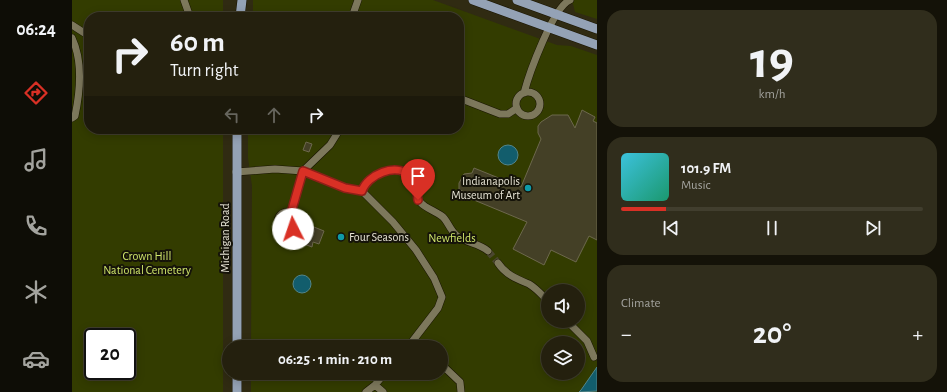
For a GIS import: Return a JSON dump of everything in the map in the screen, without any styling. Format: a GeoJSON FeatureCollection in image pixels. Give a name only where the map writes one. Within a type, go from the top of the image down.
{"type":"FeatureCollection","features":[{"type":"Feature","properties":{"kind":"main road"},"geometry":{"type":"LineString","coordinates":[[473,0],[597,45]]}},
{"type":"Feature","properties":{"kind":"main road"},"geometry":{"type":"LineString","coordinates":[[517,0],[597,29]]}},
{"type":"Feature","properties":{"kind":"main road","name":"Michigan Road"},"geometry":{"type":"LineString","coordinates":[[237,134],[237,340]]}},
{"type":"Feature","properties":{"kind":"main road"},"geometry":{"type":"LineString","coordinates":[[237,380],[238,392]]}},
{"type":"Feature","properties":{"kind":"lane"},"geometry":{"type":"LineString","coordinates":[[184,0],[188,12]]}},
{"type":"Feature","properties":{"kind":"lane"},"geometry":{"type":"LineString","coordinates":[[354,12],[358,0]]}},
{"type":"Feature","properties":{"kind":"lane"},"geometry":{"type":"LineString","coordinates":[[524,93],[532,92],[537,95],[540,102],[538,110],[534,114],[526,115],[521,113],[517,108],[518,98],[524,93],[549,28],[556,14],[565,2],[570,0]]}},
{"type":"Feature","properties":{"kind":"lane"},"geometry":{"type":"LineString","coordinates":[[72,25],[82,31]]}},
{"type":"Feature","properties":{"kind":"lane"},"geometry":{"type":"LineString","coordinates":[[72,118],[75,116],[79,95],[77,60],[72,39],[75,34],[82,31]]}},
{"type":"Feature","properties":{"kind":"lane"},"geometry":{"type":"LineString","coordinates":[[464,100],[500,114],[508,114],[517,108]]}},
{"type":"Feature","properties":{"kind":"lane"},"geometry":{"type":"LineString","coordinates":[[291,213],[303,171],[330,145],[337,134]]}},
{"type":"Feature","properties":{"kind":"lane"},"geometry":{"type":"LineString","coordinates":[[236,172],[275,169],[303,171],[345,188],[362,191],[393,222],[416,250],[434,278],[442,297],[438,308],[413,340]]}},
{"type":"Feature","properties":{"kind":"lane"},"geometry":{"type":"LineString","coordinates":[[362,191],[369,180],[377,174],[390,170],[402,171],[409,175],[413,181],[418,200],[424,206],[443,218],[455,234],[463,240],[488,251]]}},
{"type":"Feature","properties":{"kind":"lane"},"geometry":{"type":"LineString","coordinates":[[498,263],[503,270],[520,282],[529,284],[541,295]]}},
{"type":"Feature","properties":{"kind":"lane"},"geometry":{"type":"LineString","coordinates":[[574,328],[587,341],[594,357]]}},
{"type":"Feature","properties":{"kind":"lane"},"geometry":{"type":"LineString","coordinates":[[448,371],[460,382],[461,392]]}},
{"type":"Feature","properties":{"kind":"lane"},"geometry":{"type":"LineString","coordinates":[[366,392],[380,380]]}},
{"type":"Feature","properties":{"kind":"lane"},"geometry":{"type":"LineString","coordinates":[[375,385],[383,392]]}},
{"type":"Feature","properties":{"kind":"green space","name":"Crown Hill National Cemetery"},"geometry":{"type":"Polygon","coordinates":[[[72,0],[223,0],[223,12],[84,12],[84,134],[223,134],[223,392],[72,392],[72,0]]]}},
{"type":"Feature","properties":{"kind":"green space","name":"Newfields"},"geometry":{"type":"Polygon","coordinates":[[[253,0],[433,0],[557,45],[571,46],[597,55],[597,392],[251,392],[251,380],[448,380],[448,340],[251,340],[252,186],[248,158],[248,134],[464,134],[464,12],[253,12],[253,0]]]}},
{"type":"Feature","properties":{"kind":"green space"},"geometry":{"type":"Polygon","coordinates":[[[562,0],[597,0],[597,19],[575,12],[573,4],[562,0]]]}},
{"type":"Feature","properties":{"kind":"water"},"geometry":{"type":"Polygon","coordinates":[[[504,145],[512,145],[518,151],[518,159],[512,165],[504,165],[498,159],[498,151],[504,145]]]}},
{"type":"Feature","properties":{"kind":"water"},"geometry":{"type":"Polygon","coordinates":[[[302,275],[308,278],[311,284],[308,290],[302,293],[296,290],[293,284],[296,278],[302,275]]]}},
{"type":"Feature","properties":{"kind":"water"},"geometry":{"type":"Polygon","coordinates":[[[597,367],[597,391],[579,392],[581,390],[597,367]]]}},
{"type":"Feature","properties":{"kind":"building","name":"Indianapolis Museum of Art"},"geometry":{"type":"Polygon","coordinates":[[[582,110],[595,117],[593,121],[597,123],[597,240],[589,236],[576,262],[551,250],[544,265],[513,249],[527,222],[462,195],[464,192],[459,189],[459,183],[464,174],[472,173],[474,168],[521,187],[541,139],[538,133],[538,126],[541,122],[552,115],[568,115],[575,128],[582,110]]]}},
{"type":"Feature","properties":{"kind":"building"},"geometry":{"type":"Polygon","coordinates":[[[306,142],[312,144],[309,152],[303,150],[306,142]]]}},
{"type":"Feature","properties":{"kind":"building"},"geometry":{"type":"Polygon","coordinates":[[[299,221],[324,231],[319,244],[313,242],[312,247],[304,244],[306,239],[303,238],[304,235],[295,232],[299,221]]]}},
{"type":"Feature","properties":{"kind":"tunnel"},"geometry":{"type":"LineString","coordinates":[[488,251],[498,263]]}},
{"type":"Feature","properties":{"kind":"place","name":"Indianapolis Museum of Art"},"geometry":{"type":"Point","coordinates":[528,188]}},
{"type":"Feature","properties":{"kind":"place","name":"Four Seasons"},"geometry":{"type":"Point","coordinates":[341,237]}},
{"type":"Feature","properties":{"kind":"route"},"geometry":{"type":"LineString","coordinates":[[293,229],[296,223],[296,217],[291,213],[303,171],[345,188],[362,191],[363,187],[369,180],[377,174],[390,170],[402,171],[409,175],[413,181],[416,187],[418,200]]}}]}
